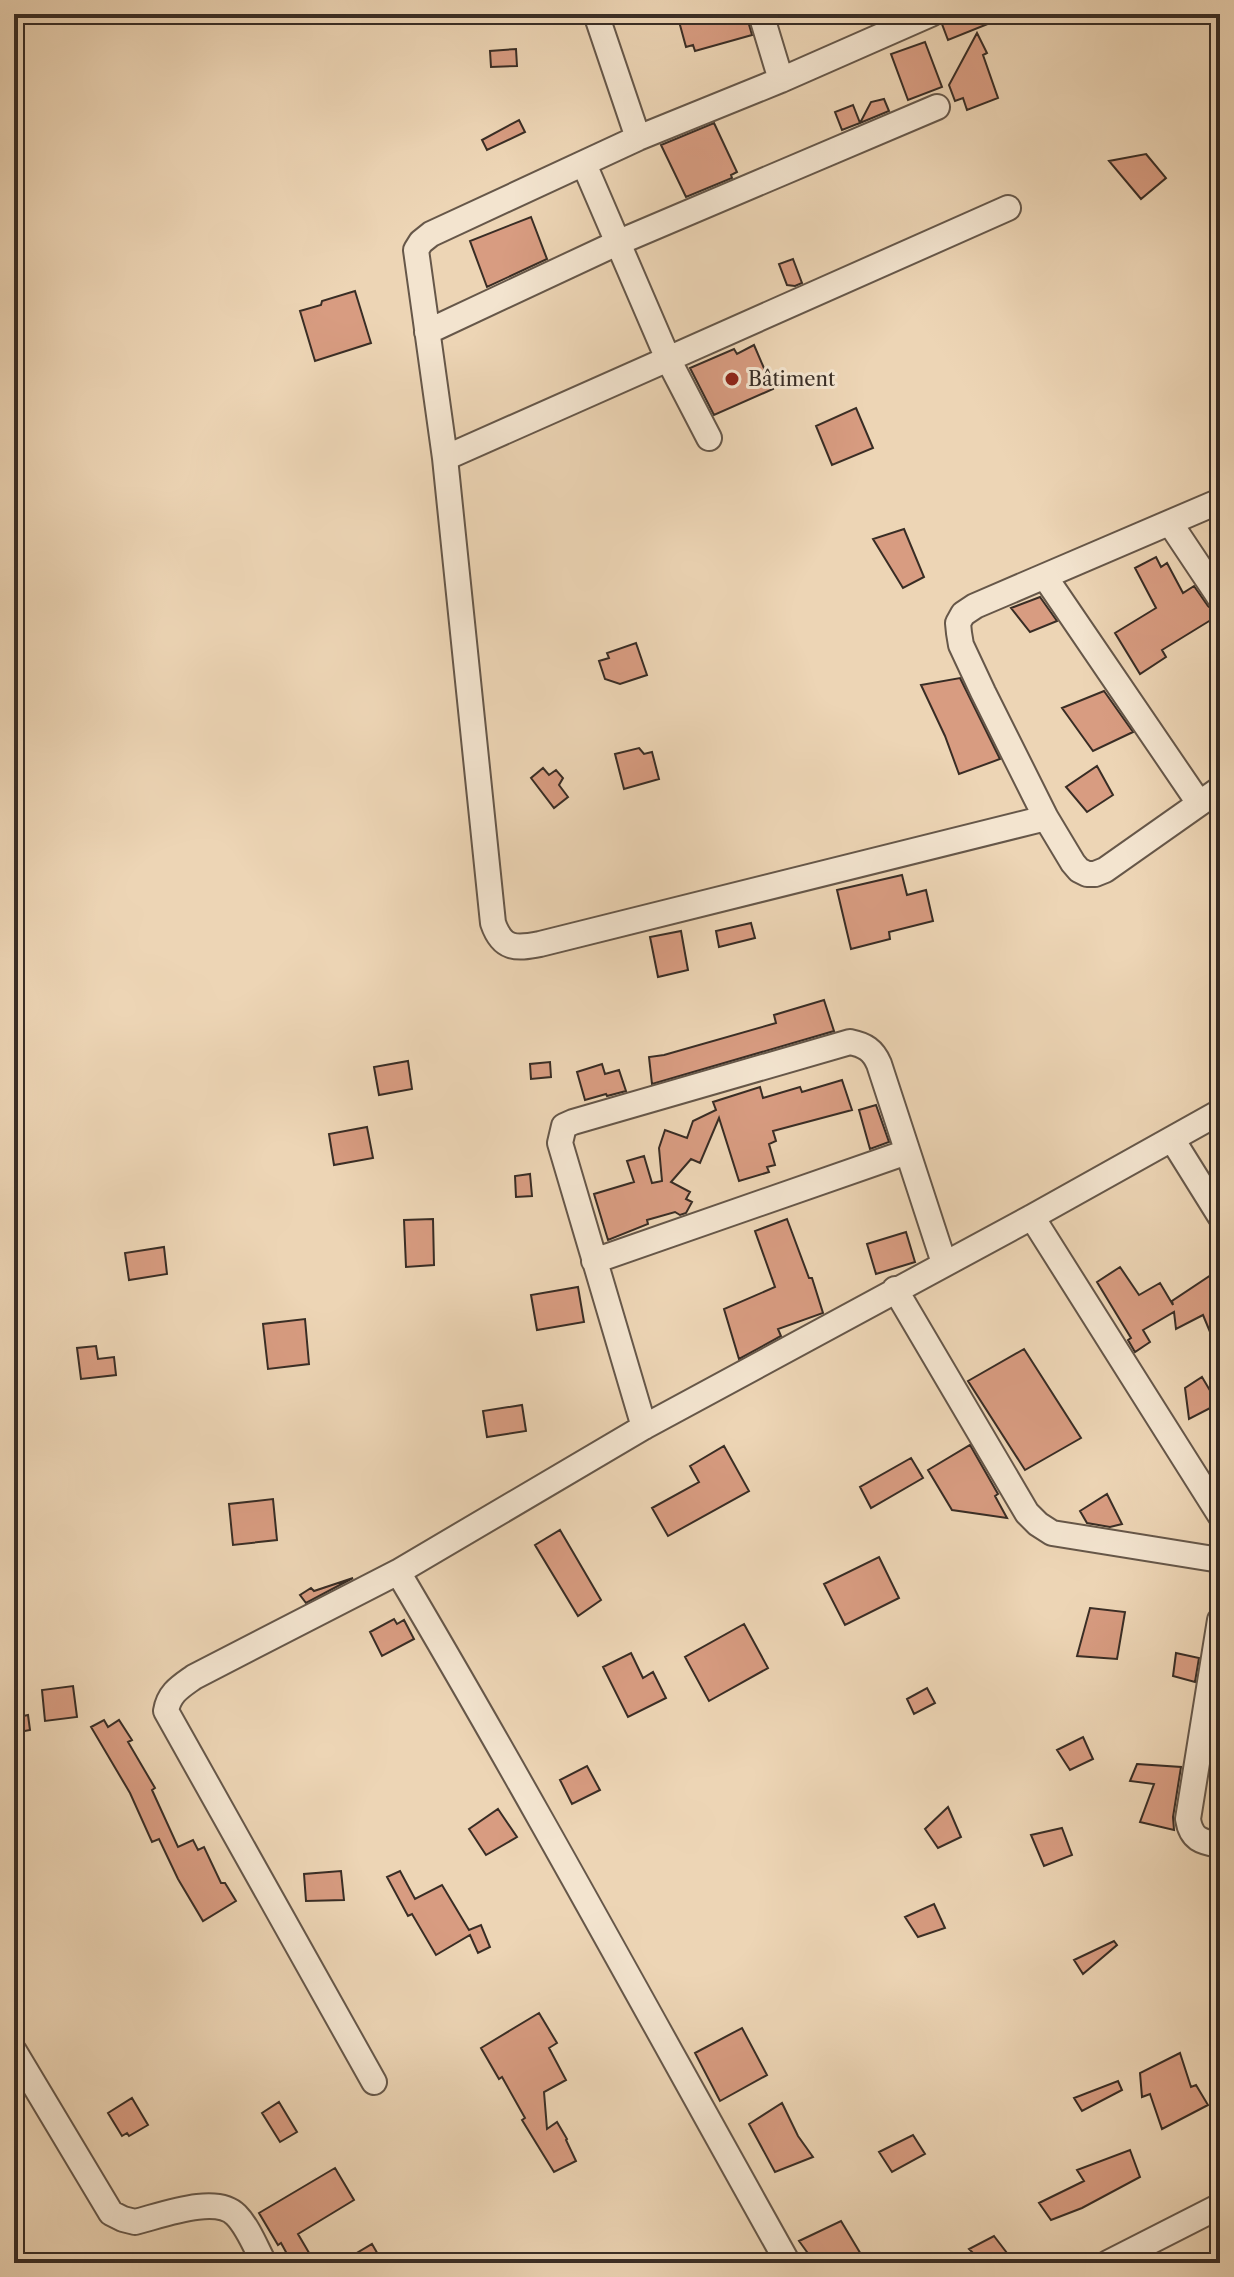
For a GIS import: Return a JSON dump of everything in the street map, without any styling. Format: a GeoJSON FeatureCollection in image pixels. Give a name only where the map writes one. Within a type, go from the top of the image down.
{"type":"FeatureCollection","features":[{"type":"Feature","properties":{"kind":"street"},"geometry":{"type":"LineString","coordinates":[[596,14],[638,138]]}},
{"type":"Feature","properties":{"kind":"street"},"geometry":{"type":"LineString","coordinates":[[761,14],[781,80]]}},
{"type":"Feature","properties":{"kind":"street"},"geometry":{"type":"LineString","coordinates":[[931,14],[905,19],[781,80],[638,138],[431,234],[416,250],[445,458],[493,923],[498,938],[508,945],[523,947],[540,944],[1046,818]]}},
{"type":"Feature","properties":{"kind":"street"},"geometry":{"type":"LineString","coordinates":[[427,332],[617,243],[937,107]]}},
{"type":"Feature","properties":{"kind":"street"},"geometry":{"type":"LineString","coordinates":[[584,164],[668,359],[709,438]]}},
{"type":"Feature","properties":{"kind":"street"},"geometry":{"type":"LineString","coordinates":[[445,458],[1008,208]]}},
{"type":"Feature","properties":{"kind":"street"},"geometry":{"type":"LineString","coordinates":[[1220,501],[975,606],[963,614],[958,623],[961,645],[1046,818],[1079,870],[1087,874],[1105,870],[1220,789]]}},
{"type":"Feature","properties":{"kind":"street"},"geometry":{"type":"LineString","coordinates":[[1170,523],[1220,598]]}},
{"type":"Feature","properties":{"kind":"street"},"geometry":{"type":"LineString","coordinates":[[1045,577],[1199,803]]}},
{"type":"Feature","properties":{"kind":"street"},"geometry":{"type":"LineString","coordinates":[[644,1427],[560,1143],[564,1126],[850,1042],[864,1045],[875,1054],[944,1263]]}},
{"type":"Feature","properties":{"kind":"street"},"geometry":{"type":"LineString","coordinates":[[374,2082],[166,1711],[167,1702],[174,1691],[194,1677],[398,1572],[644,1427],[1220,1112]]}},
{"type":"Feature","properties":{"kind":"street"},"geometry":{"type":"LineString","coordinates":[[1172,1139],[1220,1216]]}},
{"type":"Feature","properties":{"kind":"street"},"geometry":{"type":"LineString","coordinates":[[594,1261],[907,1152]]}},
{"type":"Feature","properties":{"kind":"street"},"geometry":{"type":"LineString","coordinates":[[1032,1217],[1220,1515]]}},
{"type":"Feature","properties":{"kind":"street"},"geometry":{"type":"LineString","coordinates":[[895,1289],[1027,1513],[1038,1524],[1052,1533],[1220,1560]]}},
{"type":"Feature","properties":{"kind":"street"},"geometry":{"type":"LineString","coordinates":[[398,1572],[491,1728],[788,2263]]}},
{"type":"Feature","properties":{"kind":"street"},"geometry":{"type":"LineString","coordinates":[[1220,1620],[1188,1819],[1190,1831],[1198,1838],[1220,1845]]}},
{"type":"Feature","properties":{"kind":"street"},"geometry":{"type":"LineString","coordinates":[[14,2051],[111,2213],[135,2222],[209,2205],[224,2206],[237,2215],[264,2263]]}},
{"type":"Feature","properties":{"kind":"street"},"geometry":{"type":"LineString","coordinates":[[1108,2263],[1220,2206]]}},
{"type":"Feature","properties":{"kind":"building"},"geometry":{"type":"Polygon","coordinates":[[[677,14],[746,14],[752,35],[695,51],[693,45],[686,47],[677,14]]]}},
{"type":"Feature","properties":{"kind":"building"},"geometry":{"type":"Polygon","coordinates":[[[969,14],[1010,15],[948,40],[942,24],[969,14]]]}},
{"type":"Feature","properties":{"kind":"building"},"geometry":{"type":"Polygon","coordinates":[[[977,33],[987,53],[983,55],[998,98],[967,110],[963,98],[955,101],[949,85],[977,33]]]}},
{"type":"Feature","properties":{"kind":"building"},"geometry":{"type":"Polygon","coordinates":[[[925,42],[942,87],[908,100],[891,54],[925,42]]]}},
{"type":"Feature","properties":{"kind":"building"},"geometry":{"type":"Polygon","coordinates":[[[516,49],[517,66],[491,67],[490,51],[516,49]]]}},
{"type":"Feature","properties":{"kind":"building"},"geometry":{"type":"Polygon","coordinates":[[[884,99],[889,111],[860,123],[871,102],[884,99]]]}},
{"type":"Feature","properties":{"kind":"building"},"geometry":{"type":"Polygon","coordinates":[[[853,105],[860,123],[842,130],[835,112],[853,105]]]}},
{"type":"Feature","properties":{"kind":"building"},"geometry":{"type":"Polygon","coordinates":[[[519,120],[525,132],[487,150],[482,140],[519,120]]]}},
{"type":"Feature","properties":{"kind":"building"},"geometry":{"type":"Polygon","coordinates":[[[714,123],[737,172],[731,175],[732,178],[686,197],[661,145],[714,123]]]}},
{"type":"Feature","properties":{"kind":"building"},"geometry":{"type":"Polygon","coordinates":[[[1146,154],[1166,178],[1141,199],[1109,161],[1146,154]]]}},
{"type":"Feature","properties":{"kind":"building"},"geometry":{"type":"Polygon","coordinates":[[[531,217],[547,259],[487,287],[470,241],[531,217]]]}},
{"type":"Feature","properties":{"kind":"building"},"geometry":{"type":"Polygon","coordinates":[[[793,259],[802,283],[795,286],[787,285],[779,264],[793,259]]]}},
{"type":"Feature","properties":{"kind":"building"},"geometry":{"type":"Polygon","coordinates":[[[355,291],[371,343],[315,361],[300,311],[355,291]]]}},
{"type":"Feature","properties":{"kind":"building","name":"Bâtiment"},"geometry":{"type":"Polygon","coordinates":[[[754,345],[773,389],[714,415],[690,368],[734,349],[737,354],[754,345]]]}},
{"type":"Feature","properties":{"kind":"building"},"geometry":{"type":"Polygon","coordinates":[[[856,408],[873,448],[832,465],[816,426],[856,408]]]}},
{"type":"Feature","properties":{"kind":"building"},"geometry":{"type":"Polygon","coordinates":[[[904,529],[924,577],[903,588],[873,539],[904,529]]]}},
{"type":"Feature","properties":{"kind":"building"},"geometry":{"type":"Polygon","coordinates":[[[1156,557],[1161,567],[1167,563],[1183,593],[1194,586],[1208,606],[1219,615],[1162,650],[1166,657],[1140,674],[1115,633],[1156,608],[1135,568],[1156,557]]]}},
{"type":"Feature","properties":{"kind":"building"},"geometry":{"type":"Polygon","coordinates":[[[1040,597],[1057,621],[1030,632],[1011,608],[1040,597]]]}},
{"type":"Feature","properties":{"kind":"building"},"geometry":{"type":"Polygon","coordinates":[[[636,643],[647,675],[620,684],[605,679],[599,661],[609,658],[607,653],[636,643]]]}},
{"type":"Feature","properties":{"kind":"building"},"geometry":{"type":"Polygon","coordinates":[[[960,678],[1000,759],[959,774],[921,685],[960,678]]]}},
{"type":"Feature","properties":{"kind":"building"},"geometry":{"type":"Polygon","coordinates":[[[1104,691],[1133,732],[1093,751],[1062,708],[1104,691]]]}},
{"type":"Feature","properties":{"kind":"building"},"geometry":{"type":"Polygon","coordinates":[[[639,748],[644,754],[652,752],[659,779],[624,789],[615,754],[639,748]]]}},
{"type":"Feature","properties":{"kind":"building"},"geometry":{"type":"Polygon","coordinates":[[[1097,766],[1113,795],[1087,812],[1066,787],[1097,766]]]}},
{"type":"Feature","properties":{"kind":"building"},"geometry":{"type":"Polygon","coordinates":[[[543,768],[549,775],[556,770],[563,778],[559,785],[568,797],[554,808],[531,778],[543,768]]]}},
{"type":"Feature","properties":{"kind":"building"},"geometry":{"type":"Polygon","coordinates":[[[902,875],[907,895],[926,890],[933,921],[889,932],[890,939],[851,949],[837,890],[902,875]]]}},
{"type":"Feature","properties":{"kind":"building"},"geometry":{"type":"Polygon","coordinates":[[[751,923],[755,938],[719,947],[716,931],[751,923]]]}},
{"type":"Feature","properties":{"kind":"building"},"geometry":{"type":"Polygon","coordinates":[[[681,931],[688,970],[658,977],[650,937],[681,931]]]}},
{"type":"Feature","properties":{"kind":"building"},"geometry":{"type":"Polygon","coordinates":[[[824,1000],[834,1031],[652,1084],[649,1057],[776,1023],[774,1015],[824,1000]]]}},
{"type":"Feature","properties":{"kind":"building"},"geometry":{"type":"Polygon","coordinates":[[[408,1061],[412,1089],[379,1095],[374,1067],[408,1061]]]}},
{"type":"Feature","properties":{"kind":"building"},"geometry":{"type":"Polygon","coordinates":[[[550,1062],[551,1077],[531,1079],[530,1064],[550,1062]]]}},
{"type":"Feature","properties":{"kind":"building"},"geometry":{"type":"Polygon","coordinates":[[[602,1064],[605,1074],[619,1070],[626,1091],[585,1100],[577,1072],[602,1064]]]}},
{"type":"Feature","properties":{"kind":"building"},"geometry":{"type":"Polygon","coordinates":[[[842,1080],[852,1110],[773,1131],[776,1141],[769,1144],[775,1165],[767,1167],[769,1172],[739,1181],[719,1118],[700,1163],[691,1159],[671,1182],[690,1192],[686,1199],[692,1202],[686,1213],[680,1215],[675,1212],[647,1220],[648,1224],[608,1240],[594,1194],[634,1182],[627,1161],[644,1156],[652,1183],[662,1181],[659,1148],[665,1130],[687,1138],[693,1121],[716,1110],[713,1102],[760,1087],[763,1098],[800,1087],[802,1092],[842,1080]]]}},
{"type":"Feature","properties":{"kind":"building"},"geometry":{"type":"Polygon","coordinates":[[[876,1105],[889,1142],[870,1149],[859,1110],[876,1105]]]}},
{"type":"Feature","properties":{"kind":"building"},"geometry":{"type":"Polygon","coordinates":[[[367,1127],[373,1158],[334,1165],[329,1134],[367,1127]]]}},
{"type":"Feature","properties":{"kind":"building"},"geometry":{"type":"Polygon","coordinates":[[[530,1174],[532,1196],[516,1197],[515,1176],[530,1174]]]}},
{"type":"Feature","properties":{"kind":"building"},"geometry":{"type":"Polygon","coordinates":[[[433,1219],[434,1265],[406,1267],[404,1220],[433,1219]]]}},
{"type":"Feature","properties":{"kind":"building"},"geometry":{"type":"Polygon","coordinates":[[[787,1219],[823,1313],[778,1329],[781,1336],[739,1359],[724,1309],[775,1287],[755,1231],[787,1219]]]}},
{"type":"Feature","properties":{"kind":"building"},"geometry":{"type":"Polygon","coordinates":[[[906,1232],[915,1262],[876,1274],[867,1244],[906,1232]]]}},
{"type":"Feature","properties":{"kind":"building"},"geometry":{"type":"Polygon","coordinates":[[[164,1247],[167,1274],[129,1280],[125,1253],[164,1247]]]}},
{"type":"Feature","properties":{"kind":"building"},"geometry":{"type":"Polygon","coordinates":[[[1120,1267],[1139,1295],[1160,1283],[1173,1305],[1172,1301],[1220,1269],[1220,1356],[1203,1315],[1176,1329],[1174,1312],[1143,1330],[1150,1342],[1135,1352],[1128,1340],[1131,1338],[1097,1282],[1120,1267]]]}},
{"type":"Feature","properties":{"kind":"building"},"geometry":{"type":"Polygon","coordinates":[[[578,1287],[584,1322],[537,1330],[531,1295],[578,1287]]]}},
{"type":"Feature","properties":{"kind":"building"},"geometry":{"type":"Polygon","coordinates":[[[305,1319],[309,1364],[268,1369],[263,1324],[305,1319]]]}},
{"type":"Feature","properties":{"kind":"building"},"geometry":{"type":"Polygon","coordinates":[[[96,1346],[98,1359],[114,1357],[116,1375],[81,1379],[77,1348],[96,1346]]]}},
{"type":"Feature","properties":{"kind":"building"},"geometry":{"type":"Polygon","coordinates":[[[1024,1349],[1081,1438],[1025,1470],[968,1381],[1024,1349]]]}},
{"type":"Feature","properties":{"kind":"building"},"geometry":{"type":"Polygon","coordinates":[[[1202,1377],[1218,1404],[1189,1419],[1185,1388],[1202,1377]]]}},
{"type":"Feature","properties":{"kind":"building"},"geometry":{"type":"Polygon","coordinates":[[[522,1405],[526,1431],[487,1437],[483,1411],[522,1405]]]}},
{"type":"Feature","properties":{"kind":"building"},"geometry":{"type":"Polygon","coordinates":[[[970,1445],[998,1494],[995,1496],[1007,1518],[952,1510],[928,1470],[970,1445]]]}},
{"type":"Feature","properties":{"kind":"building"},"geometry":{"type":"Polygon","coordinates":[[[724,1446],[749,1491],[668,1536],[652,1508],[699,1482],[690,1466],[724,1446]]]}},
{"type":"Feature","properties":{"kind":"building"},"geometry":{"type":"Polygon","coordinates":[[[911,1458],[923,1478],[871,1508],[860,1487],[911,1458]]]}},
{"type":"Feature","properties":{"kind":"building"},"geometry":{"type":"Polygon","coordinates":[[[1107,1494],[1122,1524],[1110,1527],[1087,1523],[1080,1511],[1107,1494]]]}},
{"type":"Feature","properties":{"kind":"building"},"geometry":{"type":"Polygon","coordinates":[[[273,1499],[277,1540],[233,1545],[229,1504],[273,1499]]]}},
{"type":"Feature","properties":{"kind":"building"},"geometry":{"type":"Polygon","coordinates":[[[560,1530],[601,1600],[578,1616],[535,1545],[560,1530]]]}},
{"type":"Feature","properties":{"kind":"building"},"geometry":{"type":"Polygon","coordinates":[[[879,1557],[899,1598],[845,1625],[824,1584],[879,1557]]]}},
{"type":"Feature","properties":{"kind":"building"},"geometry":{"type":"Polygon","coordinates":[[[353,1578],[306,1603],[300,1595],[311,1588],[314,1591],[353,1578]]]}},
{"type":"Feature","properties":{"kind":"building"},"geometry":{"type":"Polygon","coordinates":[[[1090,1608],[1125,1612],[1117,1659],[1077,1656],[1090,1608]]]}},
{"type":"Feature","properties":{"kind":"building"},"geometry":{"type":"Polygon","coordinates":[[[394,1619],[397,1624],[404,1620],[414,1639],[382,1656],[370,1632],[394,1619]]]}},
{"type":"Feature","properties":{"kind":"building"},"geometry":{"type":"Polygon","coordinates":[[[744,1624],[768,1668],[709,1701],[685,1657],[744,1624]]]}},
{"type":"Feature","properties":{"kind":"building"},"geometry":{"type":"Polygon","coordinates":[[[631,1653],[643,1678],[653,1672],[666,1698],[628,1717],[603,1667],[631,1653]]]}},
{"type":"Feature","properties":{"kind":"building"},"geometry":{"type":"Polygon","coordinates":[[[1176,1653],[1199,1658],[1195,1682],[1173,1676],[1176,1653]]]}},
{"type":"Feature","properties":{"kind":"building"},"geometry":{"type":"Polygon","coordinates":[[[73,1686],[77,1717],[45,1721],[42,1690],[73,1686]]]}},
{"type":"Feature","properties":{"kind":"building"},"geometry":{"type":"Polygon","coordinates":[[[927,1688],[935,1703],[914,1714],[907,1699],[927,1688]]]}},
{"type":"Feature","properties":{"kind":"building"},"geometry":{"type":"Polygon","coordinates":[[[28,1715],[30,1730],[14,1733],[14,1718],[28,1715]]]}},
{"type":"Feature","properties":{"kind":"building"},"geometry":{"type":"Polygon","coordinates":[[[104,1720],[108,1727],[119,1720],[132,1740],[128,1742],[155,1788],[152,1790],[178,1847],[193,1840],[198,1850],[204,1847],[221,1883],[225,1883],[236,1901],[203,1921],[159,1839],[152,1842],[130,1793],[91,1727],[104,1720]]]}},
{"type":"Feature","properties":{"kind":"building"},"geometry":{"type":"Polygon","coordinates":[[[1083,1737],[1093,1759],[1070,1770],[1057,1750],[1083,1737]]]}},
{"type":"Feature","properties":{"kind":"building"},"geometry":{"type":"Polygon","coordinates":[[[1137,1764],[1181,1767],[1173,1817],[1174,1830],[1140,1822],[1154,1784],[1130,1781],[1137,1764]]]}},
{"type":"Feature","properties":{"kind":"building"},"geometry":{"type":"Polygon","coordinates":[[[587,1766],[600,1790],[572,1804],[560,1780],[587,1766]]]}},
{"type":"Feature","properties":{"kind":"building"},"geometry":{"type":"Polygon","coordinates":[[[948,1807],[961,1837],[938,1848],[925,1829],[948,1807]]]}},
{"type":"Feature","properties":{"kind":"building"},"geometry":{"type":"Polygon","coordinates":[[[498,1809],[517,1837],[486,1855],[469,1829],[498,1809]]]}},
{"type":"Feature","properties":{"kind":"building"},"geometry":{"type":"Polygon","coordinates":[[[1062,1828],[1072,1855],[1044,1866],[1031,1835],[1062,1828]]]}},
{"type":"Feature","properties":{"kind":"building"},"geometry":{"type":"Polygon","coordinates":[[[341,1871],[344,1900],[306,1901],[304,1874],[341,1871]]]}},
{"type":"Feature","properties":{"kind":"building"},"geometry":{"type":"Polygon","coordinates":[[[400,1871],[415,1899],[442,1885],[469,1930],[481,1925],[490,1947],[478,1953],[470,1935],[436,1955],[412,1914],[408,1916],[387,1877],[400,1871]]]}},
{"type":"Feature","properties":{"kind":"building"},"geometry":{"type":"Polygon","coordinates":[[[934,1904],[945,1928],[918,1937],[905,1917],[934,1904]]]}},
{"type":"Feature","properties":{"kind":"building"},"geometry":{"type":"Polygon","coordinates":[[[1114,1941],[1117,1945],[1083,1974],[1074,1960],[1114,1941]]]}},
{"type":"Feature","properties":{"kind":"building"},"geometry":{"type":"Polygon","coordinates":[[[539,2013],[557,2043],[549,2048],[566,2080],[544,2092],[547,2129],[557,2122],[576,2161],[554,2172],[522,2120],[525,2118],[502,2077],[499,2079],[481,2048],[539,2013]]]}},
{"type":"Feature","properties":{"kind":"building"},"geometry":{"type":"Polygon","coordinates":[[[742,2028],[767,2075],[720,2101],[695,2053],[742,2028]]]}},
{"type":"Feature","properties":{"kind":"building"},"geometry":{"type":"Polygon","coordinates":[[[1180,2053],[1191,2087],[1196,2085],[1208,2105],[1162,2129],[1150,2094],[1142,2097],[1140,2073],[1180,2053]]]}},
{"type":"Feature","properties":{"kind":"building"},"geometry":{"type":"Polygon","coordinates":[[[1118,2081],[1122,2090],[1082,2111],[1074,2098],[1118,2081]]]}},
{"type":"Feature","properties":{"kind":"building"},"geometry":{"type":"Polygon","coordinates":[[[132,2098],[148,2125],[129,2136],[127,2133],[122,2136],[108,2113],[132,2098]]]}},
{"type":"Feature","properties":{"kind":"building"},"geometry":{"type":"Polygon","coordinates":[[[279,2102],[297,2132],[280,2142],[262,2113],[279,2102]]]}},
{"type":"Feature","properties":{"kind":"building"},"geometry":{"type":"Polygon","coordinates":[[[782,2103],[798,2136],[813,2157],[775,2172],[749,2124],[782,2103]]]}},
{"type":"Feature","properties":{"kind":"building"},"geometry":{"type":"Polygon","coordinates":[[[913,2135],[925,2154],[892,2172],[879,2152],[913,2135]]]}},
{"type":"Feature","properties":{"kind":"building"},"geometry":{"type":"Polygon","coordinates":[[[1130,2150],[1140,2177],[1082,2208],[1051,2220],[1039,2203],[1084,2181],[1077,2170],[1130,2150]]]}},
{"type":"Feature","properties":{"kind":"building"},"geometry":{"type":"Polygon","coordinates":[[[335,2168],[354,2200],[298,2234],[315,2263],[292,2263],[259,2213],[335,2168]]]}},
{"type":"Feature","properties":{"kind":"building"},"geometry":{"type":"Polygon","coordinates":[[[841,2221],[862,2256],[852,2263],[815,2263],[799,2241],[841,2221]]]}},
{"type":"Feature","properties":{"kind":"building"},"geometry":{"type":"Polygon","coordinates":[[[994,2236],[1010,2257],[999,2263],[983,2263],[969,2249],[994,2236]]]}},
{"type":"Feature","properties":{"kind":"building"},"geometry":{"type":"Polygon","coordinates":[[[372,2244],[383,2263],[340,2263],[372,2244]]]}},
{"type":"Feature","properties":{"kind":"place","name":"Bâtiment"},"geometry":{"type":"Point","coordinates":[732,379]}}]}
